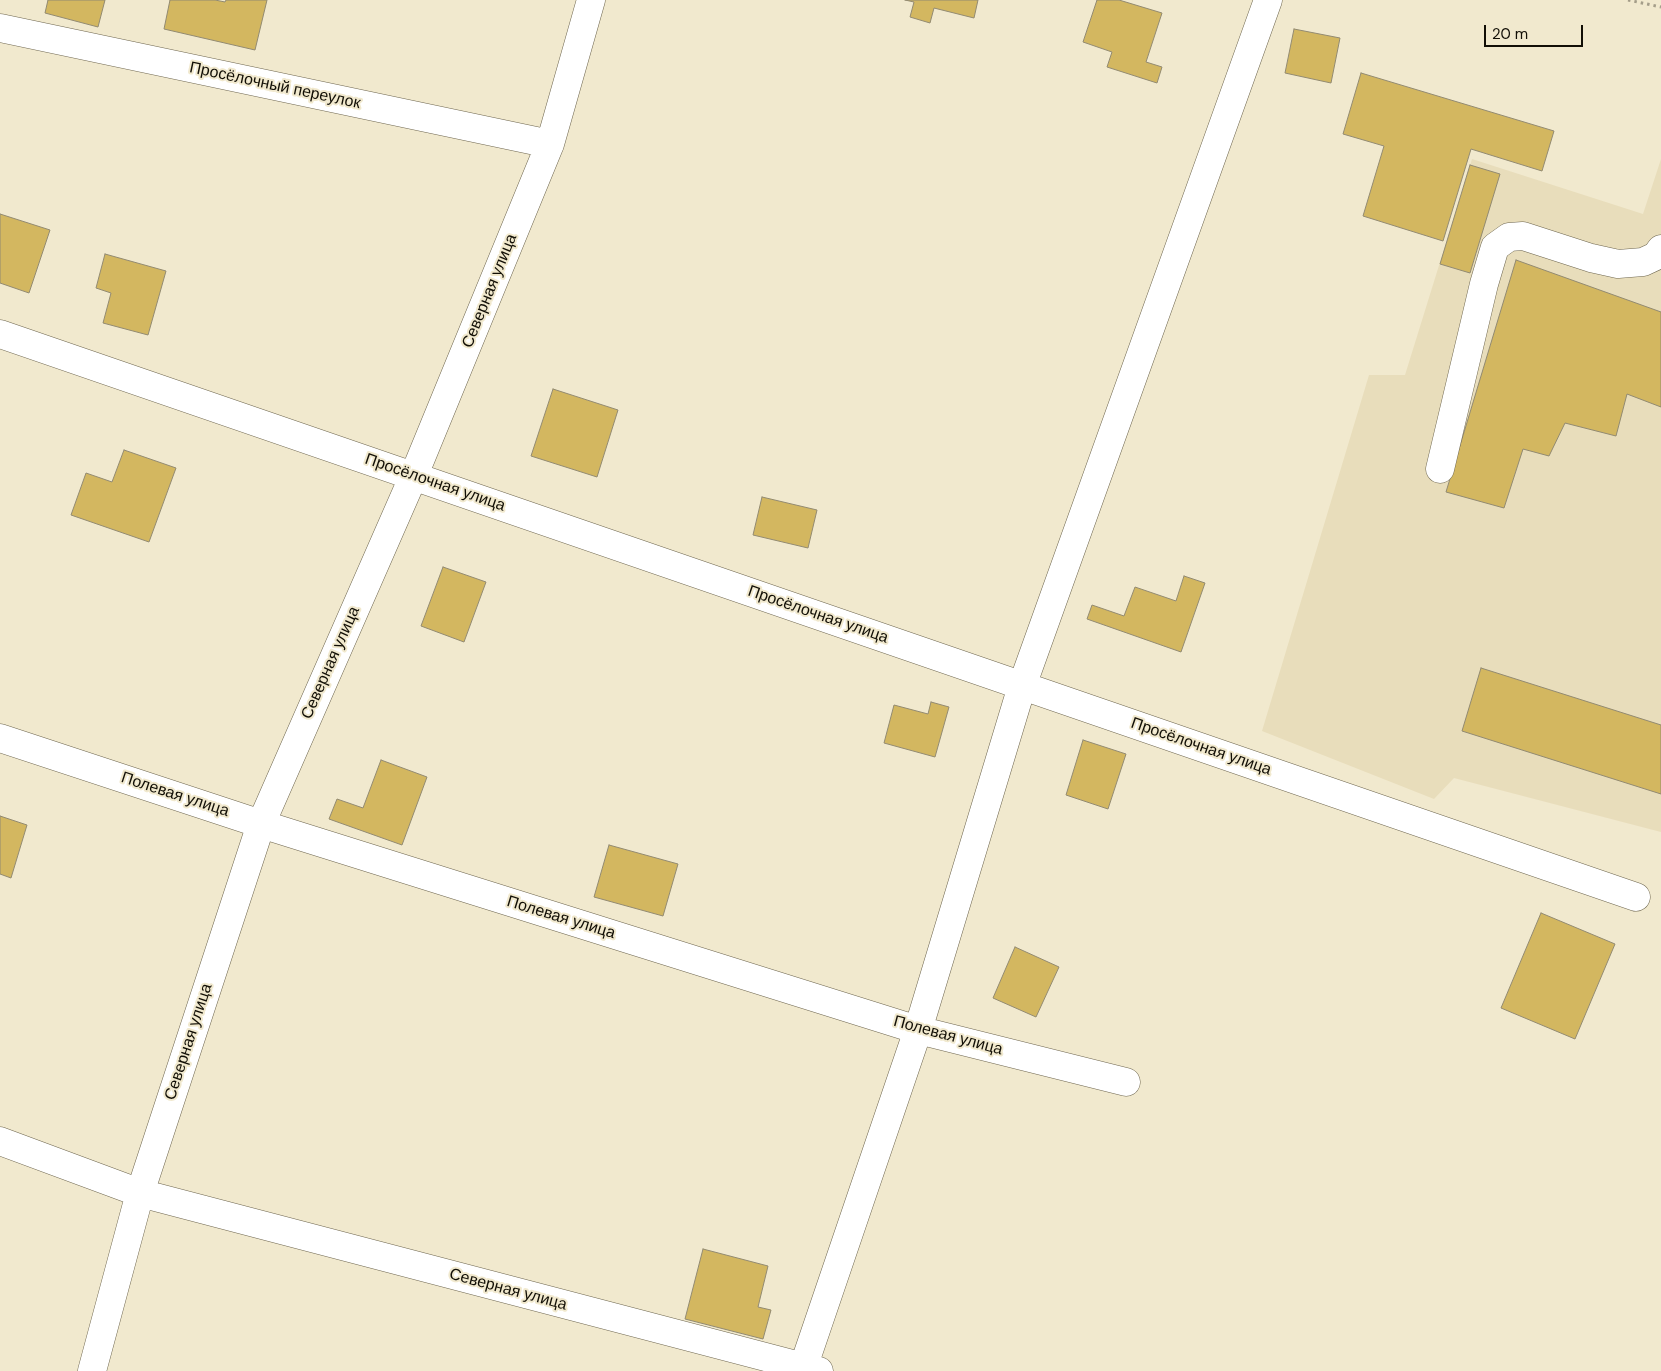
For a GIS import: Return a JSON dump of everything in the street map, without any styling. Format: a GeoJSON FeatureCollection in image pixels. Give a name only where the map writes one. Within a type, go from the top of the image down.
{"type":"FeatureCollection","features":[{"type":"Feature","properties":{"kind":"street","name":"Северная улица"},"geometry":{"type":"LineString","coordinates":[[92,1371],[140,1193],[261,824],[414,476],[550,144],[590,0]]}},
{"type":"Feature","properties":{"kind":"street"},"geometry":{"type":"LineString","coordinates":[[808,1370],[918,1030],[1022,686],[1268,0]]}},
{"type":"Feature","properties":{"kind":"street","name":"Просёлочный переулок"},"geometry":{"type":"LineString","coordinates":[[0,28],[550,144]]}},
{"type":"Feature","properties":{"kind":"street"},"geometry":{"type":"LineString","coordinates":[[1440,469],[1484,284],[1495,247],[1508,237],[1523,236],[1591,258],[1618,264],[1643,262],[1656,256],[1661,249]]}},
{"type":"Feature","properties":{"kind":"street","name":"Просёлочная улица"},"geometry":{"type":"LineString","coordinates":[[0,334],[1636,896]]}},
{"type":"Feature","properties":{"kind":"street","name":"Полевая улица"},"geometry":{"type":"LineString","coordinates":[[0,738],[261,824],[918,1030],[1126,1082]]}},
{"type":"Feature","properties":{"kind":"street","name":"Северная улица"},"geometry":{"type":"LineString","coordinates":[[0,1141],[140,1193],[808,1370]]}},
{"type":"Feature","properties":{"kind":"path"},"geometry":{"type":"LineString","coordinates":[[1628,0],[1661,7]]}},
{"type":"Feature","properties":{"kind":"shaded area"},"geometry":{"type":"Polygon","coordinates":[[[1472,159],[1643,214],[1661,159],[1661,832],[1454,778],[1434,799],[1262,731],[1369,375],[1405,375],[1472,159]]]}},
{"type":"Feature","properties":{"kind":"building"},"geometry":{"type":"Polygon","coordinates":[[[48,0],[105,0],[98,27],[45,13],[48,0]]]}},
{"type":"Feature","properties":{"kind":"building"},"geometry":{"type":"Polygon","coordinates":[[[170,0],[215,0],[225,2],[226,0],[267,0],[255,50],[164,29],[170,0]]]}},
{"type":"Feature","properties":{"kind":"building"},"geometry":{"type":"Polygon","coordinates":[[[905,0],[978,0],[974,18],[934,8],[930,23],[910,17],[914,2],[905,0]]]}},
{"type":"Feature","properties":{"kind":"building"},"geometry":{"type":"Polygon","coordinates":[[[1097,0],[1119,0],[1162,13],[1146,62],[1162,67],[1157,83],[1107,67],[1112,52],[1083,42],[1097,0]]]}},
{"type":"Feature","properties":{"kind":"building"},"geometry":{"type":"Polygon","coordinates":[[[1294,29],[1340,38],[1331,83],[1285,73],[1294,29]]]}},
{"type":"Feature","properties":{"kind":"building"},"geometry":{"type":"Polygon","coordinates":[[[1361,73],[1554,131],[1542,171],[1471,149],[1443,241],[1363,216],[1384,146],[1343,134],[1361,73]]]}},
{"type":"Feature","properties":{"kind":"building"},"geometry":{"type":"Polygon","coordinates":[[[1470,165],[1500,174],[1470,273],[1440,264],[1470,165]]]}},
{"type":"Feature","properties":{"kind":"building"},"geometry":{"type":"Polygon","coordinates":[[[0,214],[50,230],[29,293],[0,283],[0,214]]]}},
{"type":"Feature","properties":{"kind":"building"},"geometry":{"type":"Polygon","coordinates":[[[105,254],[166,271],[148,335],[103,323],[111,293],[96,288],[105,254]]]}},
{"type":"Feature","properties":{"kind":"building"},"geometry":{"type":"Polygon","coordinates":[[[1516,260],[1661,312],[1661,407],[1627,394],[1616,436],[1565,423],[1549,456],[1523,449],[1504,508],[1446,492],[1516,260]]]}},
{"type":"Feature","properties":{"kind":"building"},"geometry":{"type":"Polygon","coordinates":[[[553,389],[618,410],[597,477],[531,456],[553,389]]]}},
{"type":"Feature","properties":{"kind":"building"},"geometry":{"type":"Polygon","coordinates":[[[124,450],[176,468],[149,542],[71,515],[86,473],[112,482],[124,450]]]}},
{"type":"Feature","properties":{"kind":"building"},"geometry":{"type":"Polygon","coordinates":[[[762,497],[817,510],[808,548],[753,535],[762,497]]]}},
{"type":"Feature","properties":{"kind":"building"},"geometry":{"type":"Polygon","coordinates":[[[443,567],[486,582],[464,642],[421,626],[443,567]]]}},
{"type":"Feature","properties":{"kind":"building"},"geometry":{"type":"Polygon","coordinates":[[[1184,576],[1205,583],[1181,652],[1087,619],[1092,605],[1124,616],[1135,587],[1176,601],[1184,576]]]}},
{"type":"Feature","properties":{"kind":"building"},"geometry":{"type":"Polygon","coordinates":[[[1481,668],[1661,725],[1661,794],[1462,731],[1481,668]]]}},
{"type":"Feature","properties":{"kind":"building"},"geometry":{"type":"Polygon","coordinates":[[[931,702],[949,707],[935,757],[884,743],[894,705],[928,714],[931,702]]]}},
{"type":"Feature","properties":{"kind":"building"},"geometry":{"type":"Polygon","coordinates":[[[1083,740],[1126,754],[1108,809],[1066,795],[1083,740]]]}},
{"type":"Feature","properties":{"kind":"building"},"geometry":{"type":"Polygon","coordinates":[[[381,760],[427,777],[402,845],[329,819],[337,799],[363,808],[381,760]]]}},
{"type":"Feature","properties":{"kind":"building"},"geometry":{"type":"Polygon","coordinates":[[[0,816],[27,825],[11,878],[0,874],[0,816]]]}},
{"type":"Feature","properties":{"kind":"building"},"geometry":{"type":"Polygon","coordinates":[[[609,845],[678,864],[663,916],[594,897],[609,845]]]}},
{"type":"Feature","properties":{"kind":"building"},"geometry":{"type":"Polygon","coordinates":[[[1541,913],[1615,944],[1575,1039],[1501,1008],[1541,913]]]}},
{"type":"Feature","properties":{"kind":"building"},"geometry":{"type":"Polygon","coordinates":[[[1015,947],[1059,967],[1036,1017],[993,998],[1015,947]]]}},
{"type":"Feature","properties":{"kind":"building"},"geometry":{"type":"Polygon","coordinates":[[[703,1249],[768,1266],[758,1307],[771,1310],[763,1339],[685,1319],[703,1249]]]}}]}
